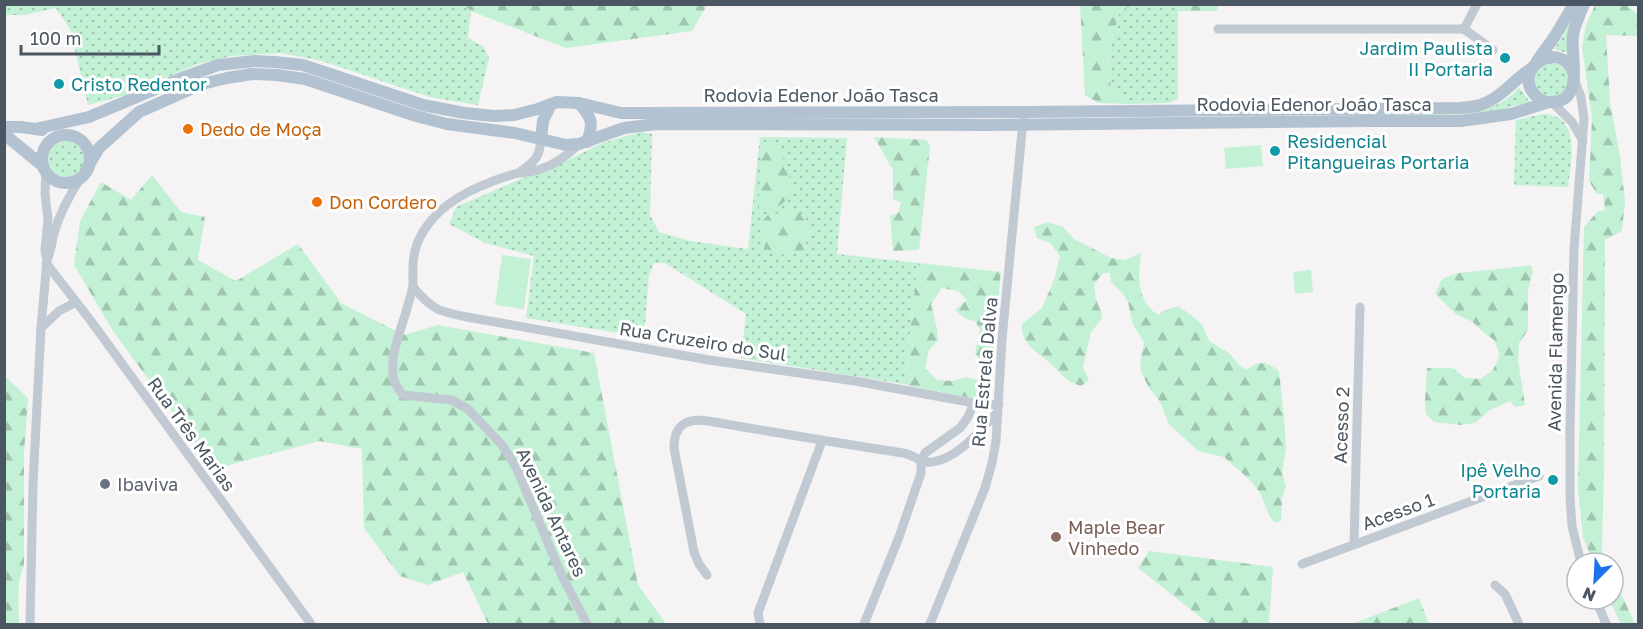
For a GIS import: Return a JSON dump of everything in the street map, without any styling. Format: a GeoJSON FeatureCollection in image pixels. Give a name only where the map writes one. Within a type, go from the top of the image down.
{"type":"FeatureCollection","features":[{"type":"Feature","properties":{"kind":"main road","name":"Rodovia Edenor João Tasca"},"geometry":{"type":"LineString","coordinates":[[84,173],[99,148],[139,112],[202,84],[252,74],[305,79],[416,116],[516,133],[566,145],[583,143],[624,128],[656,124],[1023,118],[1479,106],[1492,100],[1534,65],[1574,4]]}},
{"type":"Feature","properties":{"kind":"main road"},"geometry":{"type":"LineString","coordinates":[[1574,78],[1570,65],[1556,57],[1545,58],[1534,65],[1529,78],[1531,90],[1539,98],[1551,102],[1560,101],[1572,91],[1574,78],[1572,51],[1574,34],[1584,4]]}},
{"type":"Feature","properties":{"kind":"main road","name":"Rodovia Edenor João Tasca"},"geometry":{"type":"LineString","coordinates":[[4,127],[62,132],[89,117],[182,78],[218,65],[254,61],[303,65],[423,105],[494,116],[538,109],[557,102],[579,103],[621,113],[1461,122],[1511,114],[1551,102]]}},
{"type":"Feature","properties":{"kind":"main road"},"geometry":{"type":"LineString","coordinates":[[579,103],[591,121],[591,128],[583,143]]}},
{"type":"Feature","properties":{"kind":"main road"},"geometry":{"type":"LineString","coordinates":[[541,138],[543,121],[551,104]]}},
{"type":"Feature","properties":{"kind":"main road"},"geometry":{"type":"LineString","coordinates":[[116,106],[128,122]]}},
{"type":"Feature","properties":{"kind":"main road"},"geometry":{"type":"LineString","coordinates":[[4,134],[50,177],[63,182],[69,182],[84,173],[89,157],[88,150],[79,139],[62,132],[46,145],[42,159],[44,169]]}},
{"type":"Feature","properties":{"kind":"street"},"geometry":{"type":"LineString","coordinates":[[1464,29],[1477,4]]}},
{"type":"Feature","properties":{"kind":"street"},"geometry":{"type":"LineString","coordinates":[[1218,29],[1464,29],[1493,50]]}},
{"type":"Feature","properties":{"kind":"street","name":"Avenida Flamengo"},"geometry":{"type":"LineString","coordinates":[[1574,78],[1581,97],[1584,119],[1574,249],[1569,430],[1570,498],[1577,551]]}},
{"type":"Feature","properties":{"kind":"street"},"geometry":{"type":"LineString","coordinates":[[1551,102],[1572,122],[1583,141]]}},
{"type":"Feature","properties":{"kind":"street","name":"Rua Estrela Dalva"},"geometry":{"type":"LineString","coordinates":[[930,624],[985,488],[996,441],[1002,339],[1023,118]]}},
{"type":"Feature","properties":{"kind":"street"},"geometry":{"type":"LineString","coordinates":[[517,173],[532,164],[539,153],[541,138]]}},
{"type":"Feature","properties":{"kind":"street"},"geometry":{"type":"LineString","coordinates":[[413,287],[412,264],[416,246],[424,229],[439,211],[457,198],[484,184],[556,163],[583,143]]}},
{"type":"Feature","properties":{"kind":"street"},"geometry":{"type":"LineString","coordinates":[[30,624],[33,483],[41,328],[47,262],[45,250],[48,219],[44,169]]}},
{"type":"Feature","properties":{"kind":"street"},"geometry":{"type":"LineString","coordinates":[[47,262],[54,232],[67,198],[84,173]]}},
{"type":"Feature","properties":{"kind":"street","name":"Rua Três Marias"},"geometry":{"type":"LineString","coordinates":[[47,262],[311,624]]}},
{"type":"Feature","properties":{"kind":"street","name":"Rua Cruzeiro do Sul"},"geometry":{"type":"LineString","coordinates":[[413,287],[426,302],[441,312],[709,360],[855,381],[998,409]]}},
{"type":"Feature","properties":{"kind":"street","name":"Avenida Antares"},"geometry":{"type":"LineString","coordinates":[[413,287],[394,349],[395,383],[403,395],[452,400],[468,409],[502,445],[516,467],[562,576],[586,624]]}},
{"type":"Feature","properties":{"kind":"street"},"geometry":{"type":"LineString","coordinates":[[41,328],[59,311],[76,302]]}},
{"type":"Feature","properties":{"kind":"street","name":"Acesso 2"},"geometry":{"type":"LineString","coordinates":[[1354,544],[1360,307]]}},
{"type":"Feature","properties":{"kind":"street"},"geometry":{"type":"LineString","coordinates":[[864,624],[902,528],[921,472],[921,461],[925,453],[960,428],[974,403]]}},
{"type":"Feature","properties":{"kind":"street"},"geometry":{"type":"LineString","coordinates":[[707,575],[694,552],[674,448],[674,437],[679,429],[689,421],[698,420],[907,453],[921,461],[931,463],[954,453],[970,441],[998,409]]}},
{"type":"Feature","properties":{"kind":"street"},"geometry":{"type":"LineString","coordinates":[[760,624],[758,613],[822,441]]}},
{"type":"Feature","properties":{"kind":"street","name":"Acesso 1"},"geometry":{"type":"LineString","coordinates":[[1302,564],[1539,476]]}},
{"type":"Feature","properties":{"kind":"street"},"geometry":{"type":"LineString","coordinates":[[1495,585],[1505,594],[1519,624]]}},
{"type":"Feature","properties":{"kind":"street"},"geometry":{"type":"LineString","coordinates":[[301,624],[303,613]]}},
{"type":"Feature","properties":{"kind":"green space"},"geometry":{"type":"Polygon","coordinates":[[[1178,4],[1219,5],[1217,11],[1178,11],[1178,4]]]}},
{"type":"Feature","properties":{"kind":"green space"},"geometry":{"type":"Polygon","coordinates":[[[4,5],[464,5],[471,11],[468,38],[484,47],[489,58],[478,105],[430,97],[322,61],[280,53],[231,56],[197,64],[130,94],[88,105],[70,29],[56,8],[24,15],[5,15],[4,5]]]}},
{"type":"Feature","properties":{"kind":"green space"},"geometry":{"type":"Polygon","coordinates":[[[464,5],[707,5],[692,31],[566,48],[471,11],[464,5]]]}},
{"type":"Feature","properties":{"kind":"green space"},"geometry":{"type":"Polygon","coordinates":[[[1080,5],[1134,5],[1120,10],[1108,56],[1111,88],[1129,104],[1098,103],[1085,95],[1080,5]]]}},
{"type":"Feature","properties":{"kind":"green space"},"geometry":{"type":"Polygon","coordinates":[[[1134,5],[1178,5],[1178,99],[1169,103],[1129,104],[1111,89],[1108,56],[1120,10],[1134,5]]]}},
{"type":"Feature","properties":{"kind":"green space"},"geometry":{"type":"Polygon","coordinates":[[[1579,5],[1567,39],[1567,53],[1554,49],[1563,36],[1579,5]]]}},
{"type":"Feature","properties":{"kind":"green space"},"geometry":{"type":"Polygon","coordinates":[[[1595,5],[1627,5],[1638,15],[1638,36],[1606,35],[1610,103],[1625,201],[1622,231],[1605,240],[1602,551],[1588,551],[1583,537],[1578,489],[1584,227],[1597,212],[1605,210],[1603,194],[1597,194],[1589,181],[1592,118],[1582,48],[1586,25],[1595,5]]]}},
{"type":"Feature","properties":{"kind":"green space"},"geometry":{"type":"Polygon","coordinates":[[[1551,63],[1563,68],[1568,80],[1563,92],[1551,97],[1539,92],[1534,80],[1539,68],[1551,63]]]}},
{"type":"Feature","properties":{"kind":"green space"},"geometry":{"type":"Polygon","coordinates":[[[1519,87],[1530,102],[1483,114],[1372,117],[1371,114],[1474,112],[1502,102],[1519,87]]]}},
{"type":"Feature","properties":{"kind":"green space"},"geometry":{"type":"Polygon","coordinates":[[[1543,114],[1555,116],[1564,122],[1569,131],[1572,153],[1568,187],[1514,185],[1516,120],[1543,114]]]}},
{"type":"Feature","properties":{"kind":"green space"},"geometry":{"type":"Polygon","coordinates":[[[641,132],[652,134],[650,215],[659,232],[690,241],[748,249],[760,137],[847,138],[837,254],[918,263],[904,384],[741,358],[746,314],[665,263],[654,263],[649,275],[644,337],[526,318],[534,256],[485,243],[449,224],[456,207],[558,165],[602,143],[641,132]],[[798,210],[803,252],[810,230],[798,210]]]}},
{"type":"Feature","properties":{"kind":"green space"},"geometry":{"type":"Polygon","coordinates":[[[874,137],[926,140],[930,146],[919,250],[893,251],[890,216],[898,213],[901,203],[893,199],[893,170],[874,137]]]}},
{"type":"Feature","properties":{"kind":"green space"},"geometry":{"type":"Polygon","coordinates":[[[66,141],[79,146],[84,159],[79,172],[66,177],[53,172],[48,159],[53,146],[66,141]]]}},
{"type":"Feature","properties":{"kind":"green space"},"geometry":{"type":"Polygon","coordinates":[[[761,141],[775,143],[790,177],[788,197],[777,208],[759,208],[761,141]]]}},
{"type":"Feature","properties":{"kind":"green space"},"geometry":{"type":"Polygon","coordinates":[[[1261,145],[1263,166],[1226,169],[1224,148],[1261,145]]]}},
{"type":"Feature","properties":{"kind":"green space"},"geometry":{"type":"Polygon","coordinates":[[[152,175],[181,212],[205,217],[198,260],[236,281],[298,244],[341,303],[404,335],[438,325],[594,353],[638,585],[666,624],[488,624],[463,572],[428,585],[400,576],[364,528],[362,449],[319,441],[214,469],[113,331],[74,265],[80,221],[101,182],[131,200],[152,175]]]}},
{"type":"Feature","properties":{"kind":"green space"},"geometry":{"type":"Polygon","coordinates":[[[798,210],[810,230],[803,252],[785,255],[765,249],[760,224],[768,215],[798,210]]]}},
{"type":"Feature","properties":{"kind":"green space"},"geometry":{"type":"Polygon","coordinates":[[[1048,222],[1063,227],[1074,239],[1111,258],[1125,260],[1140,253],[1141,291],[1145,302],[1153,311],[1158,315],[1178,306],[1203,326],[1209,341],[1229,353],[1240,366],[1247,370],[1256,364],[1263,363],[1279,371],[1286,448],[1282,473],[1286,486],[1282,497],[1281,521],[1275,523],[1260,493],[1250,480],[1224,457],[1198,451],[1169,424],[1159,400],[1149,388],[1141,372],[1144,342],[1133,325],[1128,302],[1111,282],[1110,273],[1103,273],[1094,284],[1096,299],[1102,314],[1101,320],[1091,332],[1083,367],[1089,380],[1081,386],[1071,382],[1027,343],[1022,332],[1022,324],[1042,308],[1054,280],[1060,256],[1050,243],[1037,238],[1034,227],[1048,222]]]}},
{"type":"Feature","properties":{"kind":"green space"},"geometry":{"type":"Polygon","coordinates":[[[502,255],[531,259],[524,309],[495,305],[502,255]]]}},
{"type":"Feature","properties":{"kind":"green space"},"geometry":{"type":"Polygon","coordinates":[[[918,263],[1001,272],[989,394],[977,399],[904,384],[918,263]],[[942,288],[931,304],[938,340],[929,350],[925,368],[937,380],[953,381],[965,377],[982,381],[983,365],[975,353],[980,330],[975,321],[966,319],[955,310],[967,300],[958,291],[942,288]]]}},
{"type":"Feature","properties":{"kind":"green space"},"geometry":{"type":"Polygon","coordinates":[[[1531,265],[1533,271],[1528,291],[1528,330],[1519,343],[1518,360],[1525,405],[1515,407],[1510,401],[1490,410],[1475,423],[1460,425],[1434,422],[1426,414],[1427,368],[1453,368],[1465,378],[1480,379],[1493,370],[1500,355],[1494,340],[1473,322],[1456,314],[1435,294],[1442,279],[1458,273],[1531,265]]]}},
{"type":"Feature","properties":{"kind":"green space"},"geometry":{"type":"Polygon","coordinates":[[[1311,270],[1313,292],[1295,294],[1293,272],[1311,270]]]}},
{"type":"Feature","properties":{"kind":"green space"},"geometry":{"type":"Polygon","coordinates":[[[4,375],[28,398],[24,453],[24,566],[19,586],[19,624],[5,624],[4,375]]]}},
{"type":"Feature","properties":{"kind":"green space"},"geometry":{"type":"Polygon","coordinates":[[[1149,551],[1273,567],[1269,624],[1209,624],[1138,568],[1149,551]]]}},
{"type":"Feature","properties":{"kind":"green space"},"geometry":{"type":"Polygon","coordinates":[[[1419,598],[1429,624],[1352,624],[1419,598]]]}},
{"type":"Feature","properties":{"kind":"green space"},"geometry":{"type":"Polygon","coordinates":[[[1625,602],[1635,624],[1621,624],[1615,611],[1625,611],[1625,602]]]}},
{"type":"Feature","properties":{"kind":"place","name":"Jardim Paulista II Portaria"},"geometry":{"type":"Point","coordinates":[1505,58]}},
{"type":"Feature","properties":{"kind":"place","name":"Cristo Redentor"},"geometry":{"type":"Point","coordinates":[59,84]}},
{"type":"Feature","properties":{"kind":"place","name":"Dedo de Moça"},"geometry":{"type":"Point","coordinates":[188,129]}},
{"type":"Feature","properties":{"kind":"place","name":"Residencial Pitangueiras Portaria"},"geometry":{"type":"Point","coordinates":[1275,151]}},
{"type":"Feature","properties":{"kind":"place","name":"Don Cordero"},"geometry":{"type":"Point","coordinates":[317,202]}},
{"type":"Feature","properties":{"kind":"place","name":"Ipê Velho Portaria"},"geometry":{"type":"Point","coordinates":[1553,480]}},
{"type":"Feature","properties":{"kind":"place","name":"Ibaviva"},"geometry":{"type":"Point","coordinates":[105,484]}},
{"type":"Feature","properties":{"kind":"place","name":"Maple Bear Vinhedo"},"geometry":{"type":"Point","coordinates":[1056,537]}}]}
